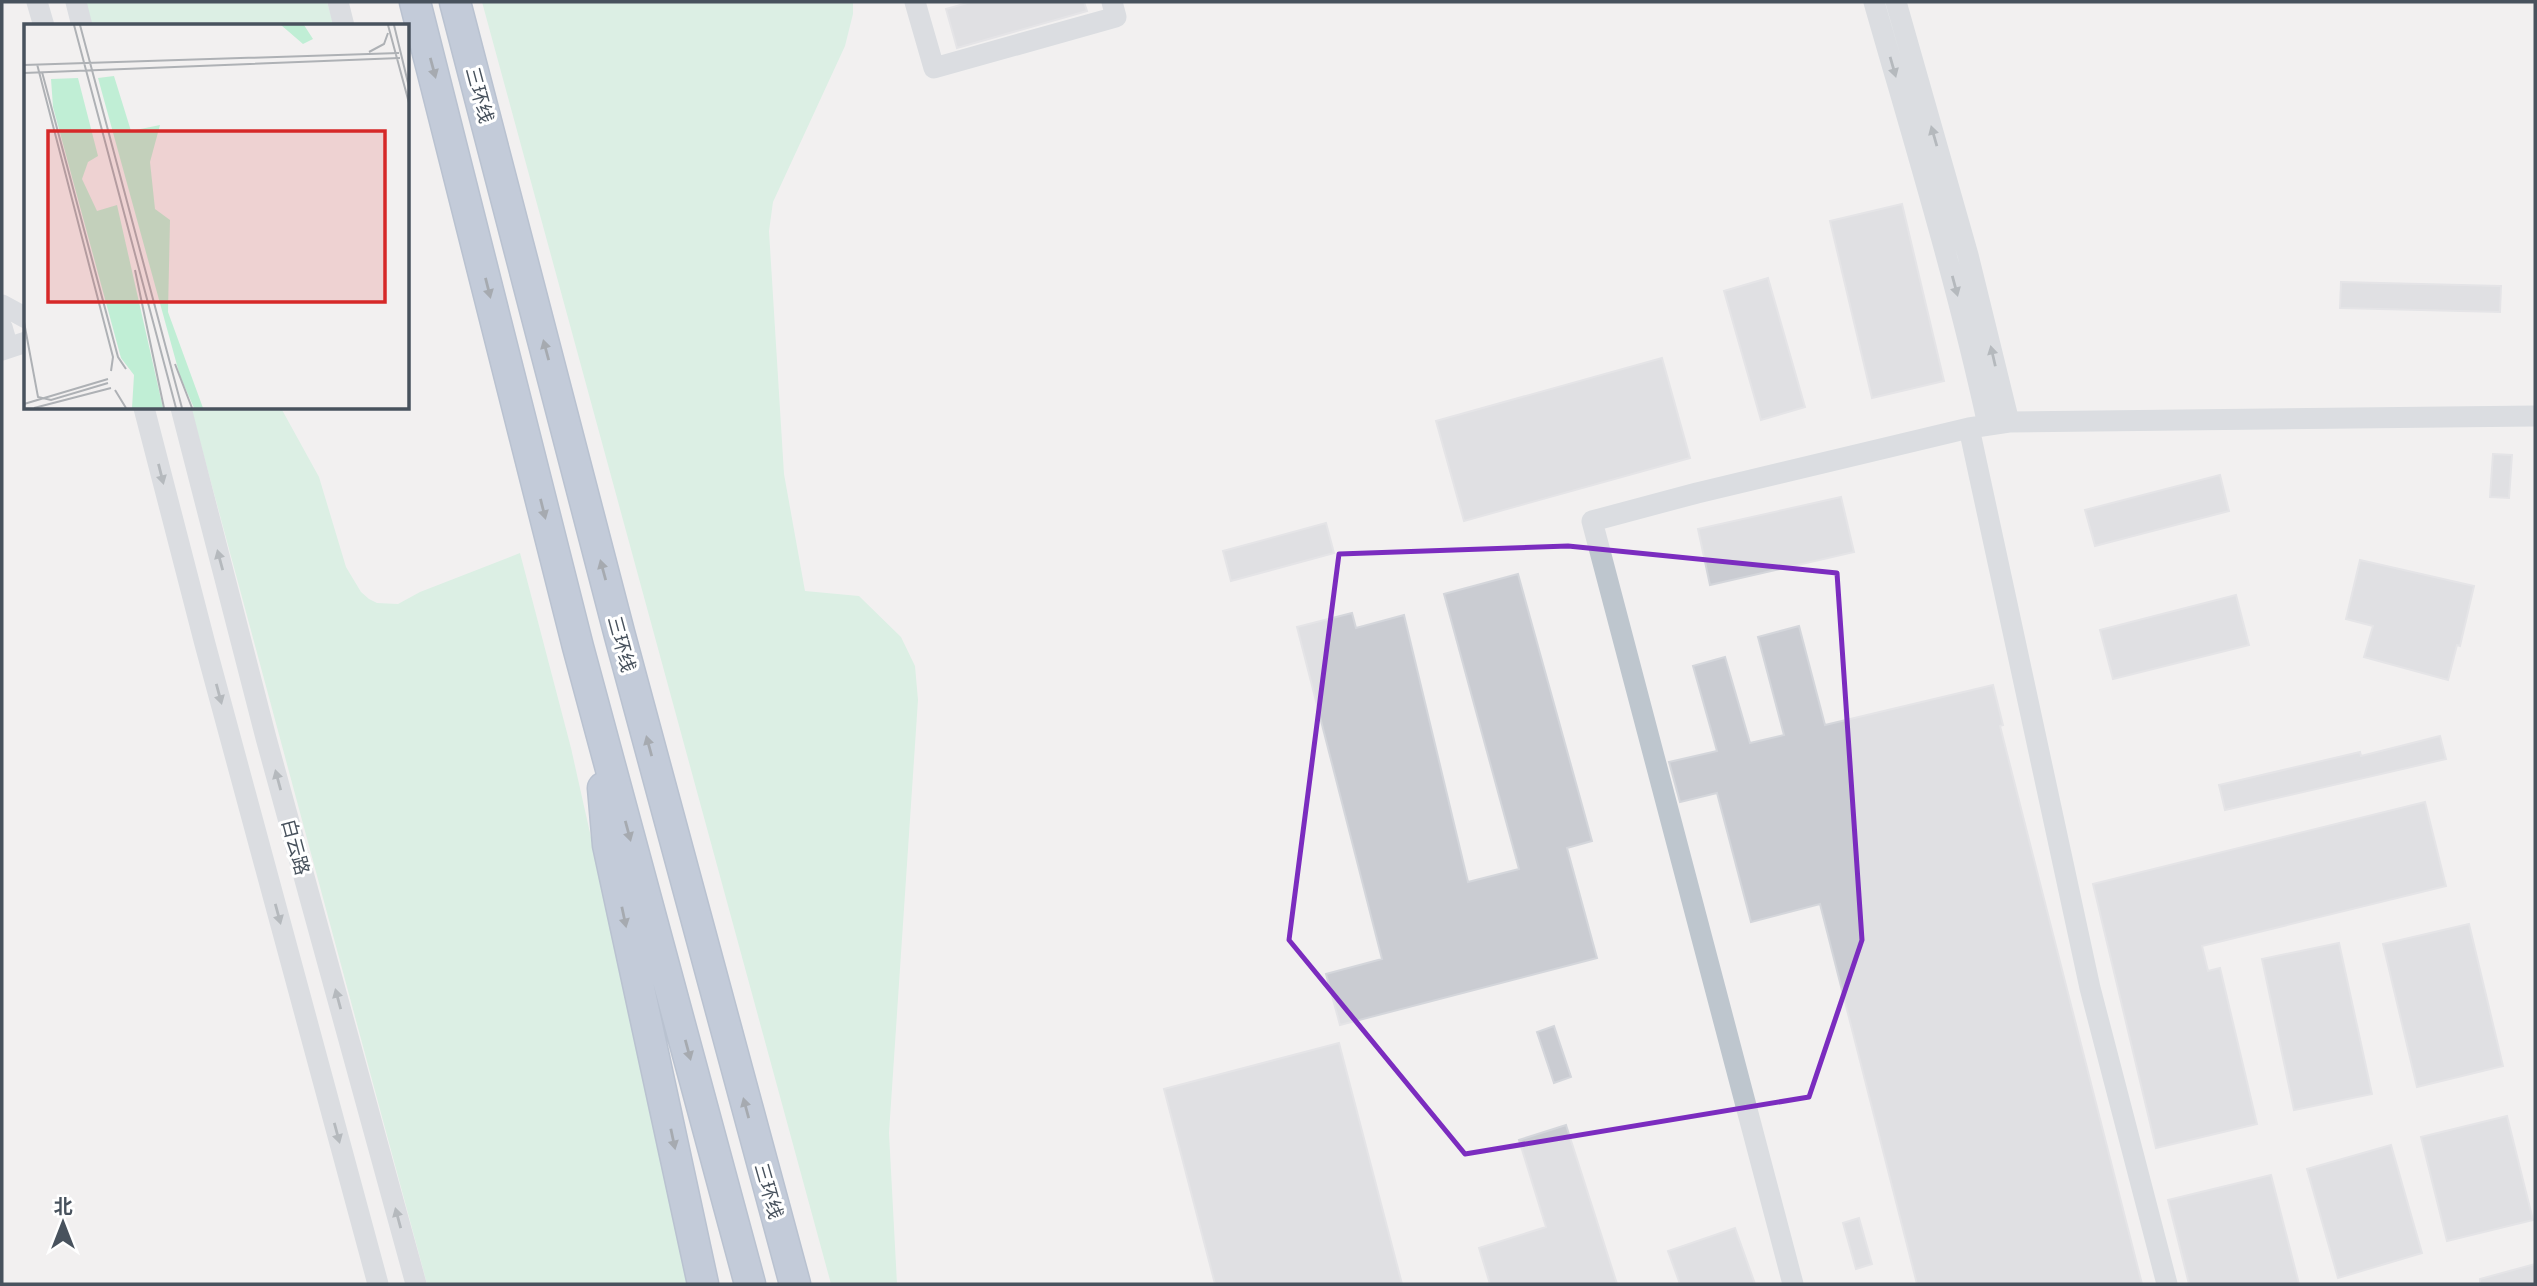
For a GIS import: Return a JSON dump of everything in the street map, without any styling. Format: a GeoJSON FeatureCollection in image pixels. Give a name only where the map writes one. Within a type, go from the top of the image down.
{"type":"FeatureCollection","features":[{"type":"Feature","properties":{"kind":"highway"},"geometry":{"type":"LineString","coordinates":[[415,2],[578,647],[750,1284]]}},
{"type":"Feature","properties":{"kind":"highway","name":"三环线"},"geometry":{"type":"LineString","coordinates":[[455,2],[620,636],[795,1284]]}},
{"type":"Feature","properties":{"kind":"highway"},"geometry":{"type":"LineString","coordinates":[[600,728],[608,845],[703,1284]]}},
{"type":"Feature","properties":{"kind":"highway"},"geometry":{"type":"LineString","coordinates":[[764,1174],[800,1234],[815,1284]]}},
{"type":"Feature","properties":{"kind":"street"},"geometry":{"type":"LineString","coordinates":[[37,2],[43,24]]}},
{"type":"Feature","properties":{"kind":"street"},"geometry":{"type":"LineString","coordinates":[[76,2],[82,24]]}},
{"type":"Feature","properties":{"kind":"street"},"geometry":{"type":"LineString","coordinates":[[338,2],[344,24]]}},
{"type":"Feature","properties":{"kind":"street"},"geometry":{"type":"LineString","coordinates":[[915,2],[934,68],[1116,17],[1112,2]]}},
{"type":"Feature","properties":{"kind":"street"},"geometry":{"type":"LineString","coordinates":[[1874,2],[1971,345],[1989,425],[2090,988],[2167,1284]]}},
{"type":"Feature","properties":{"kind":"street"},"geometry":{"type":"LineString","coordinates":[[1895,2],[1968,255],[1989,425]]}},
{"type":"Feature","properties":{"kind":"street"},"geometry":{"type":"LineString","coordinates":[[2,305],[24,317]]}},
{"type":"Feature","properties":{"kind":"street","name":"白云路"},"geometry":{"type":"LineString","coordinates":[[145,410],[378,1284]]}},
{"type":"Feature","properties":{"kind":"street","name":"白云路"},"geometry":{"type":"LineString","coordinates":[[182,410],[266,738],[416,1284]]}},
{"type":"Feature","properties":{"kind":"street"},"geometry":{"type":"LineString","coordinates":[[1793,1284],[1592,520],[1989,425],[2535,416]]}},
{"type":"Feature","properties":{"kind":"highlighted area"},"geometry":{"type":"Polygon","coordinates":[[[1568,546],[1837,573],[1862,940],[1809,1097],[1465,1154],[1289,940],[1339,554],[1568,546]]]}},
{"type":"Feature","properties":{"kind":"green space"},"geometry":{"type":"Polygon","coordinates":[[[83,2],[327,2],[333,24],[88,24],[83,2]]]}},
{"type":"Feature","properties":{"kind":"green space"},"geometry":{"type":"Polygon","coordinates":[[[482,2],[853,2],[853,14],[845,46],[773,202],[769,231],[784,474],[805,591],[859,596],[901,637],[915,666],[918,700],[889,1133],[897,1284],[831,1284],[482,2]]]}},
{"type":"Feature","properties":{"kind":"green space"},"geometry":{"type":"Polygon","coordinates":[[[192,410],[282,410],[319,477],[346,567],[361,592],[377,603],[398,604],[420,592],[520,553],[571,748],[646,1083],[687,1284],[427,1284],[192,410]]]}},
{"type":"Feature","properties":{"kind":"building"},"geometry":{"type":"Polygon","coordinates":[[[971,2],[1084,2],[1087,11],[957,48],[946,9],[971,2]]]}},
{"type":"Feature","properties":{"kind":"building"},"geometry":{"type":"Polygon","coordinates":[[[1902,204],[1944,381],[1872,398],[1830,221],[1902,204]]]}},
{"type":"Feature","properties":{"kind":"building"},"geometry":{"type":"Polygon","coordinates":[[[1768,278],[1805,407],[1761,420],[1724,291],[1768,278]]]}},
{"type":"Feature","properties":{"kind":"building"},"geometry":{"type":"Polygon","coordinates":[[[2341,282],[2501,286],[2500,312],[2340,308],[2341,282]]]}},
{"type":"Feature","properties":{"kind":"building"},"geometry":{"type":"Polygon","coordinates":[[[1662,358],[1690,458],[1464,521],[1436,421],[1662,358]]]}},
{"type":"Feature","properties":{"kind":"building"},"geometry":{"type":"Polygon","coordinates":[[[2493,454],[2512,455],[2509,498],[2490,497],[2493,454]]]}},
{"type":"Feature","properties":{"kind":"building"},"geometry":{"type":"Polygon","coordinates":[[[2220,475],[2229,511],[2095,546],[2085,510],[2220,475]]]}},
{"type":"Feature","properties":{"kind":"building"},"geometry":{"type":"Polygon","coordinates":[[[1841,497],[1854,552],[1710,585],[1698,529],[1841,497]]]}},
{"type":"Feature","properties":{"kind":"building"},"geometry":{"type":"Polygon","coordinates":[[[1326,523],[1334,553],[1231,581],[1223,551],[1326,523]]]}},
{"type":"Feature","properties":{"kind":"building"},"geometry":{"type":"Polygon","coordinates":[[[2360,560],[2474,586],[2460,646],[2457,645],[2448,680],[2364,657],[2373,626],[2346,619],[2360,560]]]}},
{"type":"Feature","properties":{"kind":"building"},"geometry":{"type":"Polygon","coordinates":[[[1518,574],[1592,841],[1567,848],[1597,958],[1340,1025],[1326,974],[1382,959],[1297,627],[1352,613],[1356,628],[1404,615],[1468,882],[1519,869],[1444,594],[1518,574]]]}},
{"type":"Feature","properties":{"kind":"building"},"geometry":{"type":"Polygon","coordinates":[[[2236,595],[2249,645],[2113,679],[2100,630],[2236,595]]]}},
{"type":"Feature","properties":{"kind":"building"},"geometry":{"type":"Polygon","coordinates":[[[1799,626],[1825,725],[1993,685],[2003,725],[2000,726],[2142,1284],[1917,1284],[1820,904],[1751,922],[1717,793],[1680,802],[1669,762],[1717,751],[1693,666],[1725,657],[1750,743],[1784,735],[1758,637],[1799,626]]]}},
{"type":"Feature","properties":{"kind":"building"},"geometry":{"type":"Polygon","coordinates":[[[2440,736],[2446,759],[2225,810],[2219,785],[2360,752],[2361,756],[2440,736]]]}},
{"type":"Feature","properties":{"kind":"building"},"geometry":{"type":"Polygon","coordinates":[[[2425,802],[2446,886],[2202,946],[2208,971],[2220,968],[2257,1124],[2156,1148],[2093,884],[2425,802]]]}},
{"type":"Feature","properties":{"kind":"building"},"geometry":{"type":"Polygon","coordinates":[[[2469,924],[2503,1066],[2417,1087],[2383,944],[2469,924]]]}},
{"type":"Feature","properties":{"kind":"building"},"geometry":{"type":"Polygon","coordinates":[[[2339,943],[2372,1094],[2294,1110],[2262,959],[2339,943]]]}},
{"type":"Feature","properties":{"kind":"building"},"geometry":{"type":"Polygon","coordinates":[[[1554,1026],[1571,1077],[1554,1083],[1537,1032],[1554,1026]]]}},
{"type":"Feature","properties":{"kind":"building"},"geometry":{"type":"Polygon","coordinates":[[[1339,1043],[1402,1284],[1215,1284],[1164,1089],[1339,1043]]]}},
{"type":"Feature","properties":{"kind":"building"},"geometry":{"type":"Polygon","coordinates":[[[2507,1116],[2533,1220],[2447,1241],[2421,1137],[2507,1116]]]}},
{"type":"Feature","properties":{"kind":"building"},"geometry":{"type":"Polygon","coordinates":[[[1566,1125],[1617,1284],[1490,1284],[1479,1248],[1546,1227],[1519,1140],[1566,1125]]]}},
{"type":"Feature","properties":{"kind":"building"},"geometry":{"type":"Polygon","coordinates":[[[2391,1145],[2422,1253],[2338,1278],[2307,1169],[2391,1145]]]}},
{"type":"Feature","properties":{"kind":"building"},"geometry":{"type":"Polygon","coordinates":[[[2271,1175],[2299,1284],[2189,1284],[2168,1200],[2271,1175]]]}},
{"type":"Feature","properties":{"kind":"building"},"geometry":{"type":"Polygon","coordinates":[[[1859,1218],[1872,1264],[1856,1269],[1843,1223],[1859,1218]]]}},
{"type":"Feature","properties":{"kind":"building"},"geometry":{"type":"Polygon","coordinates":[[[1735,1228],[1755,1284],[1680,1284],[1668,1251],[1735,1228]]]}},
{"type":"Feature","properties":{"kind":"building"},"geometry":{"type":"Polygon","coordinates":[[[2535,1264],[2535,1284],[2480,1284],[2480,1279],[2535,1264]]]}}]}
